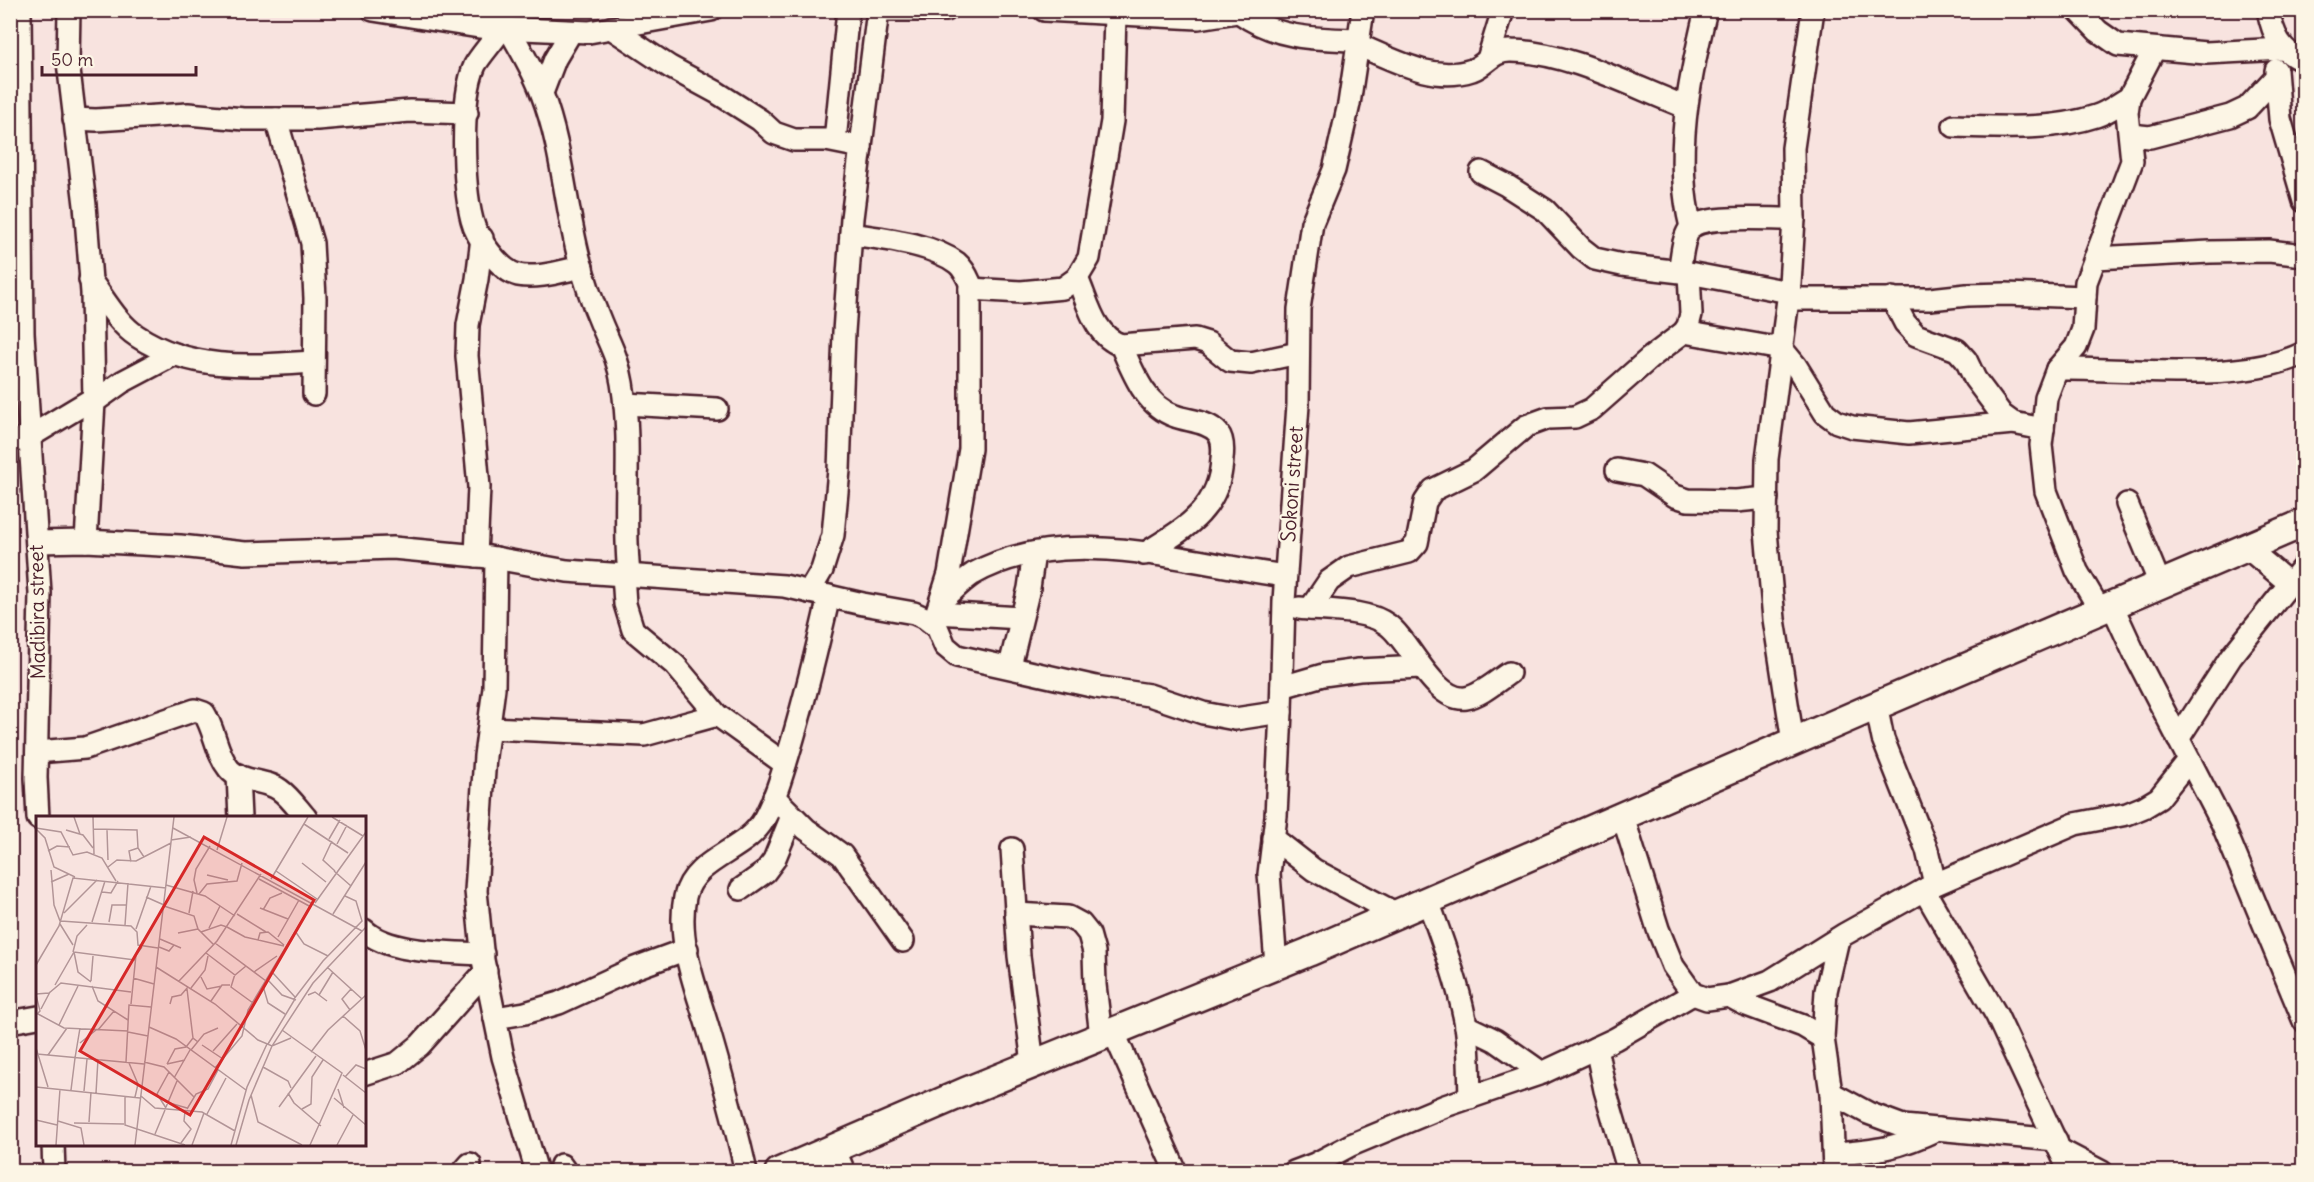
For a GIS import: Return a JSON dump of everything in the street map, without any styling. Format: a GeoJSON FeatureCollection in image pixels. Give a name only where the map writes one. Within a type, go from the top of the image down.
{"type":"FeatureCollection","features":[{"type":"Feature","properties":{"kind":"street","name":"Madibira street"},"geometry":{"type":"LineString","coordinates":[[20,10],[23,439],[37,542],[40,593],[38,816]]}},
{"type":"Feature","properties":{"kind":"street"},"geometry":{"type":"LineString","coordinates":[[69,10],[68,62],[85,205],[94,400],[86,541]]}},
{"type":"Feature","properties":{"kind":"street"},"geometry":{"type":"LineString","coordinates":[[373,10],[479,27],[571,32],[589,32],[711,10]]}},
{"type":"Feature","properties":{"kind":"street"},"geometry":{"type":"LineString","coordinates":[[835,141],[848,10]]}},
{"type":"Feature","properties":{"kind":"street"},"geometry":{"type":"LineString","coordinates":[[746,1172],[729,1100],[687,949],[684,917],[686,896],[691,880],[704,867],[740,844],[763,822],[774,797],[808,688],[822,570],[833,535],[839,470],[844,332],[851,234],[879,10],[946,10]]}},
{"type":"Feature","properties":{"kind":"street"},"geometry":{"type":"LineString","coordinates":[[1044,10],[1198,18],[1244,11],[1266,29],[1359,43],[1432,74],[1457,74],[1475,69],[1497,52],[1511,50],[1561,57],[1686,107]]}},
{"type":"Feature","properties":{"kind":"street","name":"Sokoni street"},"geometry":{"type":"LineString","coordinates":[[1276,965],[1269,874],[1281,712],[1283,607],[1298,405],[1299,309],[1312,223],[1334,170],[1349,104],[1363,10]]}},
{"type":"Feature","properties":{"kind":"street"},"geometry":{"type":"LineString","coordinates":[[1488,59],[1503,10]]}},
{"type":"Feature","properties":{"kind":"street"},"geometry":{"type":"LineString","coordinates":[[1310,609],[1329,581],[1349,567],[1409,552],[1417,543],[1425,502],[1433,490],[1474,470],[1526,426],[1548,418],[1575,417],[1592,409],[1650,358],[1684,332],[1688,326],[1691,314],[1684,272],[1684,245],[1692,227],[1685,201],[1686,107],[1706,10]]}},
{"type":"Feature","properties":{"kind":"street"},"geometry":{"type":"LineString","coordinates":[[2078,10],[2098,31],[2118,45],[2206,53],[2278,50],[2304,61]]}},
{"type":"Feature","properties":{"kind":"street"},"geometry":{"type":"LineString","coordinates":[[2268,10],[2278,50],[2276,77],[2280,119],[2304,201]]}},
{"type":"Feature","properties":{"kind":"street"},"geometry":{"type":"LineString","coordinates":[[1792,742],[1774,619],[1766,531],[1767,459],[1789,295],[1794,219],[1793,148],[1812,11]]}},
{"type":"Feature","properties":{"kind":"street"},"geometry":{"type":"LineString","coordinates":[[970,289],[1021,292],[1063,288],[1077,278],[1089,258],[1112,121],[1115,14]]}},
{"type":"Feature","properties":{"kind":"street"},"geometry":{"type":"LineString","coordinates":[[611,28],[670,68],[716,92],[760,120],[774,133],[794,140],[835,141],[861,147]]}},
{"type":"Feature","properties":{"kind":"street"},"geometry":{"type":"LineString","coordinates":[[505,29],[542,93],[553,131],[582,267],[590,294],[617,361],[625,404],[629,445],[625,495],[625,603],[633,630],[675,665],[717,715],[785,764]]}},
{"type":"Feature","properties":{"kind":"street"},"geometry":{"type":"LineString","coordinates":[[505,29],[475,64],[468,92],[465,182],[472,223],[500,265],[517,275],[539,275],[582,267]]}},
{"type":"Feature","properties":{"kind":"street"},"geometry":{"type":"LineString","coordinates":[[542,93],[555,59],[571,32]]}},
{"type":"Feature","properties":{"kind":"street"},"geometry":{"type":"LineString","coordinates":[[2154,50],[2129,98],[2127,112],[2132,161],[2086,282],[2083,329],[2076,347],[2057,369],[2046,398],[2041,445],[2046,491],[2077,571],[2106,608],[2135,655],[2222,823],[2299,998],[2304,1022]]}},
{"type":"Feature","properties":{"kind":"street"},"geometry":{"type":"LineString","coordinates":[[2130,135],[2150,137],[2230,116],[2247,108],[2276,77]]}},
{"type":"Feature","properties":{"kind":"street"},"geometry":{"type":"LineString","coordinates":[[1954,126],[2021,128],[2057,125],[2098,116],[2129,98]]}},
{"type":"Feature","properties":{"kind":"street"},"geometry":{"type":"LineString","coordinates":[[74,119],[96,120],[188,114],[244,119],[318,119],[410,111],[466,113]]}},
{"type":"Feature","properties":{"kind":"street"},"geometry":{"type":"LineString","coordinates":[[276,119],[312,243],[315,298],[314,394]]}},
{"type":"Feature","properties":{"kind":"street"},"geometry":{"type":"LineString","coordinates":[[1481,172],[1506,184],[1545,210],[1595,260],[1684,272],[1789,295],[1930,299],[1986,294],[2085,297]]}},
{"type":"Feature","properties":{"kind":"street"},"geometry":{"type":"LineString","coordinates":[[1692,227],[1702,222],[1747,218],[1794,219]]}},
{"type":"Feature","properties":{"kind":"street"},"geometry":{"type":"LineString","coordinates":[[851,234],[892,240],[933,251],[957,263],[970,283],[970,449],[950,574],[937,613],[937,627],[945,646],[957,656],[1096,687],[1149,695],[1203,712],[1235,719],[1281,712]]}},
{"type":"Feature","properties":{"kind":"street"},"geometry":{"type":"LineString","coordinates":[[482,238],[468,324],[467,356],[486,557],[494,687],[476,891],[484,962],[503,1057],[537,1172]]}},
{"type":"Feature","properties":{"kind":"street"},"geometry":{"type":"LineString","coordinates":[[2095,258],[2269,251],[2304,255]]}},
{"type":"Feature","properties":{"kind":"street"},"geometry":{"type":"LineString","coordinates":[[1077,278],[1099,330],[1110,341],[1121,345],[1195,339],[1208,344],[1230,361],[1251,363],[1298,353]]}},
{"type":"Feature","properties":{"kind":"street"},"geometry":{"type":"LineString","coordinates":[[90,280],[136,336],[187,360],[216,365],[257,366],[314,362]]}},
{"type":"Feature","properties":{"kind":"street"},"geometry":{"type":"LineString","coordinates":[[1892,298],[1905,323],[1916,335],[1957,350],[1997,408],[2013,423]]}},
{"type":"Feature","properties":{"kind":"street"},"geometry":{"type":"LineString","coordinates":[[1684,332],[1782,349],[1796,366],[1825,412],[1837,422],[1852,427],[1909,433],[2013,423],[2043,429]]}},
{"type":"Feature","properties":{"kind":"street"},"geometry":{"type":"LineString","coordinates":[[1121,345],[1144,392],[1154,405],[1172,416],[1210,426],[1219,434],[1223,448],[1222,464],[1208,507],[1194,521],[1144,554]]}},
{"type":"Feature","properties":{"kind":"street"},"geometry":{"type":"LineString","coordinates":[[2057,369],[2211,372],[2263,368],[2304,353]]}},
{"type":"Feature","properties":{"kind":"street"},"geometry":{"type":"LineString","coordinates":[[23,439],[94,400],[147,367],[175,354]]}},
{"type":"Feature","properties":{"kind":"street"},"geometry":{"type":"LineString","coordinates":[[625,404],[717,409]]}},
{"type":"Feature","properties":{"kind":"street"},"geometry":{"type":"LineString","coordinates":[[1617,470],[1644,475],[1675,496],[1688,500],[1736,501],[1767,498]]}},
{"type":"Feature","properties":{"kind":"street"},"geometry":{"type":"LineString","coordinates":[[2127,504],[2160,584]]}},
{"type":"Feature","properties":{"kind":"street"},"geometry":{"type":"LineString","coordinates":[[779,1172],[839,1160],[1034,1063],[1428,901],[1876,705],[2304,523]]}},
{"type":"Feature","properties":{"kind":"street"},"geometry":{"type":"LineString","coordinates":[[37,542],[86,541],[180,546],[245,553],[393,548],[486,557],[567,571],[784,586],[914,613],[925,618],[937,613],[972,575],[1005,560],[1034,553],[1073,548],[1144,554],[1286,576]]}},
{"type":"Feature","properties":{"kind":"street"},"geometry":{"type":"LineString","coordinates":[[2246,548],[2289,583]]}},
{"type":"Feature","properties":{"kind":"street"},"geometry":{"type":"LineString","coordinates":[[1010,666],[1029,588],[1034,553]]}},
{"type":"Feature","properties":{"kind":"street"},"geometry":{"type":"LineString","coordinates":[[2178,739],[2231,657],[2304,566]]}},
{"type":"Feature","properties":{"kind":"street"},"geometry":{"type":"LineString","coordinates":[[1283,607],[1351,613],[1375,618],[1388,624],[1402,639],[1421,667],[1448,694],[1465,698],[1509,673]]}},
{"type":"Feature","properties":{"kind":"street"},"geometry":{"type":"LineString","coordinates":[[937,613],[1021,618]]}},
{"type":"Feature","properties":{"kind":"street"},"geometry":{"type":"LineString","coordinates":[[1282,687],[1323,675],[1359,670],[1421,667]]}},
{"type":"Feature","properties":{"kind":"street"},"geometry":{"type":"LineString","coordinates":[[1876,705],[1883,739],[1926,850],[1930,887],[1997,1016],[2070,1172]]}},
{"type":"Feature","properties":{"kind":"street"},"geometry":{"type":"LineString","coordinates":[[37,752],[85,748],[195,710],[204,713],[211,724],[229,770],[280,789],[304,816]]}},
{"type":"Feature","properties":{"kind":"street"},"geometry":{"type":"LineString","coordinates":[[489,728],[644,735],[717,715]]}},
{"type":"Feature","properties":{"kind":"street"},"geometry":{"type":"LineString","coordinates":[[1623,817],[1672,966],[1693,994],[1707,999],[1730,996],[1770,981],[1930,887],[2075,824],[2127,814],[2144,807],[2159,798],[2189,760]]}},
{"type":"Feature","properties":{"kind":"street"},"geometry":{"type":"LineString","coordinates":[[238,775],[240,816]]}},
{"type":"Feature","properties":{"kind":"street"},"geometry":{"type":"LineString","coordinates":[[774,797],[806,830],[842,855],[903,941]]}},
{"type":"Feature","properties":{"kind":"street"},"geometry":{"type":"LineString","coordinates":[[741,889],[765,872],[774,860],[792,816]]}},
{"type":"Feature","properties":{"kind":"street"},"geometry":{"type":"LineString","coordinates":[[1273,838],[1314,870],[1396,914]]}},
{"type":"Feature","properties":{"kind":"street"},"geometry":{"type":"LineString","coordinates":[[1012,849],[1019,956],[1034,1063]]}},
{"type":"Feature","properties":{"kind":"street"},"geometry":{"type":"LineString","coordinates":[[1428,901],[1447,953],[1466,1026],[1470,1098]]}},
{"type":"Feature","properties":{"kind":"street"},"geometry":{"type":"LineString","coordinates":[[1016,914],[1068,917],[1081,924],[1089,934],[1094,952],[1095,985],[1107,1033],[1178,1171]]}},
{"type":"Feature","properties":{"kind":"street"},"geometry":{"type":"LineString","coordinates":[[366,931],[387,943],[484,962]]}},
{"type":"Feature","properties":{"kind":"street"},"geometry":{"type":"LineString","coordinates":[[1838,939],[1826,991],[1823,1038],[1831,1092],[1834,1163],[1910,1143],[1938,1129]]}},
{"type":"Feature","properties":{"kind":"street"},"geometry":{"type":"LineString","coordinates":[[495,1018],[525,1013],[559,1003],[635,968],[687,949]]}},
{"type":"Feature","properties":{"kind":"street"},"geometry":{"type":"LineString","coordinates":[[366,1073],[398,1063],[420,1045],[484,962]]}},
{"type":"Feature","properties":{"kind":"street"},"geometry":{"type":"LineString","coordinates":[[1294,1172],[1323,1166],[1351,1145],[1470,1098],[1542,1073],[1596,1048],[1693,994]]}},
{"type":"Feature","properties":{"kind":"street"},"geometry":{"type":"LineString","coordinates":[[1730,996],[1744,1004],[1794,1022],[1823,1038]]}},
{"type":"Feature","properties":{"kind":"street"},"geometry":{"type":"LineString","coordinates":[[10,1022],[36,1017]]}},
{"type":"Feature","properties":{"kind":"street"},"geometry":{"type":"LineString","coordinates":[[1466,1026],[1495,1041],[1542,1073]]}},
{"type":"Feature","properties":{"kind":"street"},"geometry":{"type":"LineString","coordinates":[[1596,1048],[1605,1090],[1629,1172]]}},
{"type":"Feature","properties":{"kind":"street"},"geometry":{"type":"LineString","coordinates":[[1831,1092],[1868,1113],[1903,1126],[2058,1145],[2102,1172]]}},
{"type":"Feature","properties":{"kind":"street"},"geometry":{"type":"LineString","coordinates":[[52,1146],[54,1172]]}}]}
